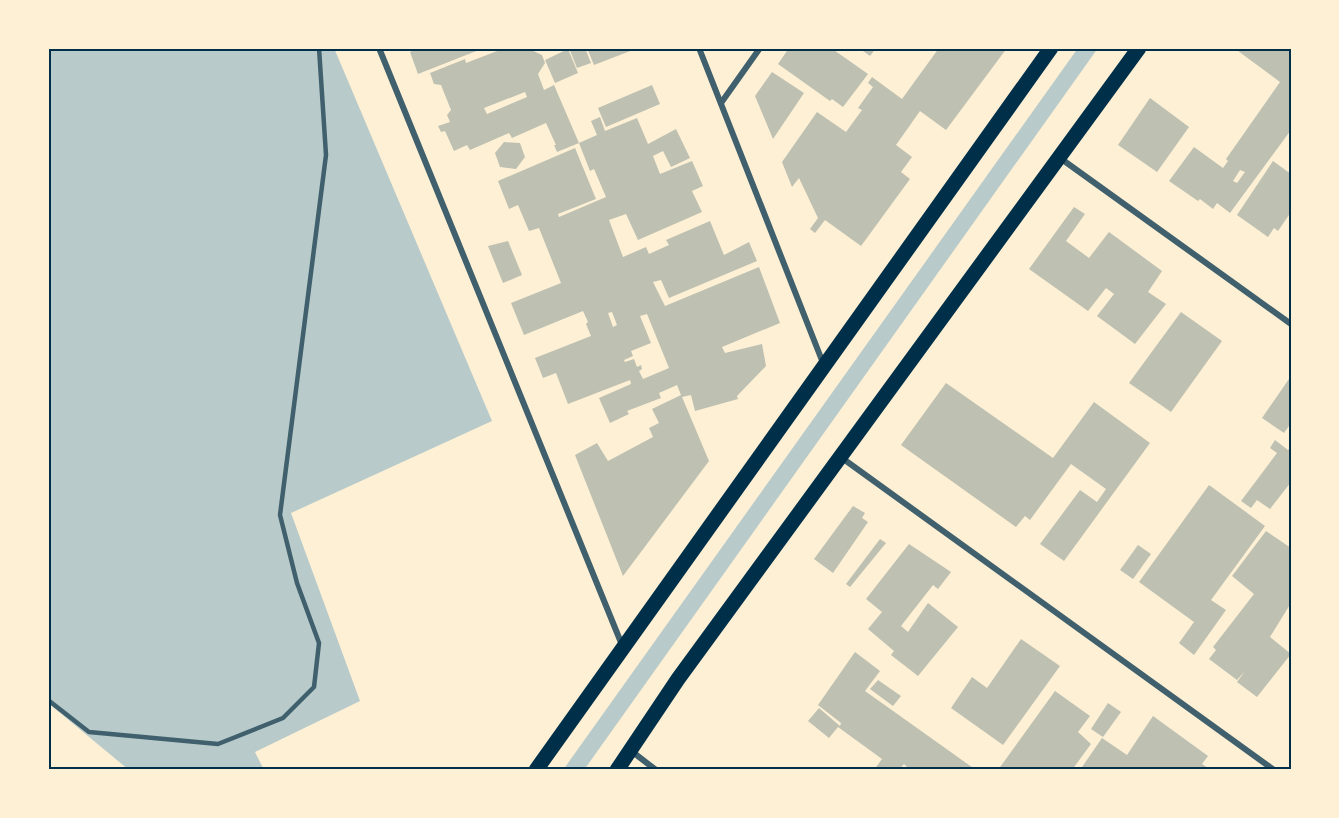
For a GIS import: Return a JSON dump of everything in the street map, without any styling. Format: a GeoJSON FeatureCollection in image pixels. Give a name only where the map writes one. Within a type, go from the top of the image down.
{"type":"FeatureCollection","features":[{"type":"Feature","properties":{"kind":"main road"},"geometry":{"type":"LineString","coordinates":[[536,770],[1051,48]]}},
{"type":"Feature","properties":{"kind":"main road"},"geometry":{"type":"LineString","coordinates":[[617,770],[839,456],[1139,48]]}},
{"type":"Feature","properties":{"kind":"street"},"geometry":{"type":"LineString","coordinates":[[379,48],[623,647]]}},
{"type":"Feature","properties":{"kind":"street"},"geometry":{"type":"LineString","coordinates":[[699,48],[825,367]]}},
{"type":"Feature","properties":{"kind":"street"},"geometry":{"type":"LineString","coordinates":[[721,103],[760,48]]}},
{"type":"Feature","properties":{"kind":"street"},"geometry":{"type":"LineString","coordinates":[[1059,158],[1291,324]]}},
{"type":"Feature","properties":{"kind":"street"},"geometry":{"type":"LineString","coordinates":[[839,456],[1274,770]]}},
{"type":"Feature","properties":{"kind":"street"},"geometry":{"type":"LineString","coordinates":[[630,750],[656,770]]}},
{"type":"Feature","properties":{"kind":"lane"},"geometry":{"type":"LineString","coordinates":[[48,700],[89,732],[218,744],[283,718],[314,687],[319,643],[297,583],[280,515],[326,154],[319,48]]}},
{"type":"Feature","properties":{"kind":"shaded area"},"geometry":{"type":"Polygon","coordinates":[[[48,48],[334,48],[492,421],[291,513],[360,701],[255,752],[264,770],[129,770],[48,703],[48,48]]]}},
{"type":"Feature","properties":{"kind":"shaded area"},"geometry":{"type":"Polygon","coordinates":[[[1078,48],[1098,48],[584,770],[563,770],[1078,48]]]}},
{"type":"Feature","properties":{"kind":"building"},"geometry":{"type":"Polygon","coordinates":[[[419,48],[484,48],[418,74],[410,52],[419,48]]]}},
{"type":"Feature","properties":{"kind":"building"},"geometry":{"type":"Polygon","coordinates":[[[505,48],[527,48],[542,55],[545,63],[538,74],[544,90],[554,85],[579,143],[557,152],[546,123],[512,138],[509,133],[470,150],[467,145],[454,151],[445,131],[441,132],[438,126],[450,122],[447,115],[451,110],[441,85],[434,84],[430,73],[465,59],[466,63],[505,48]],[[525,92],[484,108],[487,114],[527,97],[525,92]]]}},
{"type":"Feature","properties":{"kind":"building"},"geometry":{"type":"Polygon","coordinates":[[[569,48],[585,48],[591,63],[577,68],[569,48]]]}},
{"type":"Feature","properties":{"kind":"building"},"geometry":{"type":"Polygon","coordinates":[[[587,48],[638,48],[594,65],[587,48]]]}},
{"type":"Feature","properties":{"kind":"building"},"geometry":{"type":"Polygon","coordinates":[[[789,48],[831,48],[868,74],[843,107],[832,99],[830,101],[778,64],[789,48]]]}},
{"type":"Feature","properties":{"kind":"building"},"geometry":{"type":"Polygon","coordinates":[[[859,48],[876,48],[870,56],[859,48]]]}},
{"type":"Feature","properties":{"kind":"building"},"geometry":{"type":"Polygon","coordinates":[[[939,48],[1007,48],[946,130],[920,111],[896,145],[912,157],[901,172],[910,179],[861,246],[825,220],[815,233],[810,229],[818,218],[799,178],[792,187],[782,162],[817,112],[846,132],[862,110],[858,108],[873,87],[868,83],[872,77],[902,99],[939,48]]]}},
{"type":"Feature","properties":{"kind":"building"},"geometry":{"type":"Polygon","coordinates":[[[1234,48],[1291,48],[1291,130],[1230,213],[1217,203],[1213,209],[1169,181],[1194,147],[1223,168],[1228,161],[1226,159],[1280,82],[1234,48]],[[1240,170],[1233,181],[1237,183],[1245,172],[1240,170]]]}},
{"type":"Feature","properties":{"kind":"building"},"geometry":{"type":"Polygon","coordinates":[[[568,49],[578,73],[555,83],[545,60],[568,49]]]}},
{"type":"Feature","properties":{"kind":"building"},"geometry":{"type":"Polygon","coordinates":[[[772,72],[804,93],[773,139],[755,96],[772,72]]]}},
{"type":"Feature","properties":{"kind":"building"},"geometry":{"type":"Polygon","coordinates":[[[652,85],[660,104],[606,127],[598,108],[652,85]]]}},
{"type":"Feature","properties":{"kind":"building"},"geometry":{"type":"Polygon","coordinates":[[[1150,98],[1189,127],[1157,172],[1118,145],[1150,98]]]}},
{"type":"Feature","properties":{"kind":"building"},"geometry":{"type":"Polygon","coordinates":[[[600,117],[605,131],[637,118],[648,144],[676,129],[690,158],[671,167],[663,151],[653,156],[660,174],[692,161],[703,186],[692,191],[702,212],[638,240],[626,214],[609,220],[623,257],[646,247],[649,254],[669,245],[666,240],[710,221],[724,255],[749,242],[757,261],[669,298],[661,280],[653,282],[665,306],[759,267],[780,323],[722,347],[725,353],[762,344],[766,366],[737,396],[738,399],[695,411],[691,395],[682,397],[709,461],[623,576],[575,455],[597,443],[608,461],[653,437],[649,428],[659,423],[652,409],[681,395],[677,385],[659,393],[661,398],[627,411],[629,414],[610,423],[599,398],[631,384],[630,380],[568,404],[556,373],[543,378],[535,358],[591,336],[586,324],[588,322],[583,311],[524,335],[511,303],[561,283],[539,228],[529,231],[518,205],[509,209],[498,181],[575,148],[596,199],[558,214],[559,217],[606,197],[594,169],[590,171],[579,143],[597,135],[591,121],[600,117]],[[612,312],[608,313],[613,327],[617,325],[612,312]],[[647,314],[640,316],[651,343],[631,351],[633,356],[624,360],[625,362],[634,359],[637,367],[641,365],[642,369],[639,371],[643,379],[669,368],[647,314]]]}},
{"type":"Feature","properties":{"kind":"building"},"geometry":{"type":"Polygon","coordinates":[[[504,142],[520,143],[525,157],[516,169],[500,167],[495,153],[504,142]]]}},
{"type":"Feature","properties":{"kind":"building"},"geometry":{"type":"Polygon","coordinates":[[[1273,161],[1291,174],[1291,212],[1278,231],[1274,228],[1268,237],[1237,215],[1273,161]]]}},
{"type":"Feature","properties":{"kind":"building"},"geometry":{"type":"Polygon","coordinates":[[[1074,207],[1085,214],[1066,241],[1089,258],[1109,232],[1162,271],[1148,292],[1166,304],[1135,344],[1097,316],[1114,294],[1106,288],[1088,311],[1029,269],[1074,207]]]}},
{"type":"Feature","properties":{"kind":"building"},"geometry":{"type":"Polygon","coordinates":[[[508,241],[522,275],[503,283],[488,246],[508,241]]]}},
{"type":"Feature","properties":{"kind":"building"},"geometry":{"type":"Polygon","coordinates":[[[1181,312],[1222,341],[1171,412],[1129,383],[1181,312]]]}},
{"type":"Feature","properties":{"kind":"building"},"geometry":{"type":"Polygon","coordinates":[[[1291,376],[1291,423],[1284,433],[1262,418],[1291,376]]]}},
{"type":"Feature","properties":{"kind":"building"},"geometry":{"type":"Polygon","coordinates":[[[946,383],[1053,458],[1094,402],[1150,443],[1064,561],[1040,544],[1080,490],[1097,502],[1106,489],[1071,464],[1030,520],[1025,516],[1016,527],[901,445],[946,383]]]}},
{"type":"Feature","properties":{"kind":"building"},"geometry":{"type":"Polygon","coordinates":[[[1275,440],[1288,450],[1291,447],[1291,482],[1270,509],[1257,500],[1251,508],[1241,501],[1277,453],[1270,448],[1275,440]]]}},
{"type":"Feature","properties":{"kind":"building"},"geometry":{"type":"Polygon","coordinates":[[[1209,485],[1265,526],[1211,600],[1226,610],[1194,655],[1179,643],[1194,622],[1139,582],[1209,485]]]}},
{"type":"Feature","properties":{"kind":"building"},"geometry":{"type":"Polygon","coordinates":[[[853,506],[865,513],[862,518],[868,522],[833,573],[814,559],[853,506]]]}},
{"type":"Feature","properties":{"kind":"building"},"geometry":{"type":"Polygon","coordinates":[[[1266,531],[1291,548],[1291,603],[1270,637],[1291,654],[1257,697],[1237,682],[1245,671],[1237,680],[1209,659],[1216,650],[1213,647],[1254,594],[1232,576],[1266,531]]]}},
{"type":"Feature","properties":{"kind":"building"},"geometry":{"type":"Polygon","coordinates":[[[880,539],[886,543],[850,587],[846,584],[880,539]]]}},
{"type":"Feature","properties":{"kind":"building"},"geometry":{"type":"Polygon","coordinates":[[[909,544],[951,572],[938,589],[933,585],[901,626],[908,632],[928,603],[958,627],[918,676],[891,655],[894,651],[868,629],[882,612],[866,599],[909,544]]]}},
{"type":"Feature","properties":{"kind":"building"},"geometry":{"type":"Polygon","coordinates":[[[1138,545],[1151,554],[1133,579],[1120,570],[1138,545]]]}},
{"type":"Feature","properties":{"kind":"building"},"geometry":{"type":"Polygon","coordinates":[[[1021,639],[1060,666],[1003,745],[951,708],[972,677],[987,688],[1021,639]]]}},
{"type":"Feature","properties":{"kind":"building"},"geometry":{"type":"Polygon","coordinates":[[[855,652],[880,671],[865,691],[976,770],[910,770],[904,764],[899,770],[874,770],[882,759],[838,727],[829,738],[808,721],[819,708],[840,726],[841,723],[818,705],[855,652]]]}},
{"type":"Feature","properties":{"kind":"building"},"geometry":{"type":"Polygon","coordinates":[[[878,680],[901,696],[893,706],[870,689],[878,680]]]}},
{"type":"Feature","properties":{"kind":"building"},"geometry":{"type":"Polygon","coordinates":[[[1055,691],[1090,716],[1078,732],[1091,744],[1072,770],[998,770],[1055,691]]]}},
{"type":"Feature","properties":{"kind":"building"},"geometry":{"type":"Polygon","coordinates":[[[1108,703],[1121,712],[1103,737],[1091,729],[1108,703]]]}},
{"type":"Feature","properties":{"kind":"building"},"geometry":{"type":"Polygon","coordinates":[[[1153,716],[1208,756],[1202,764],[1211,770],[1080,770],[1102,738],[1127,755],[1153,716]]]}}]}
